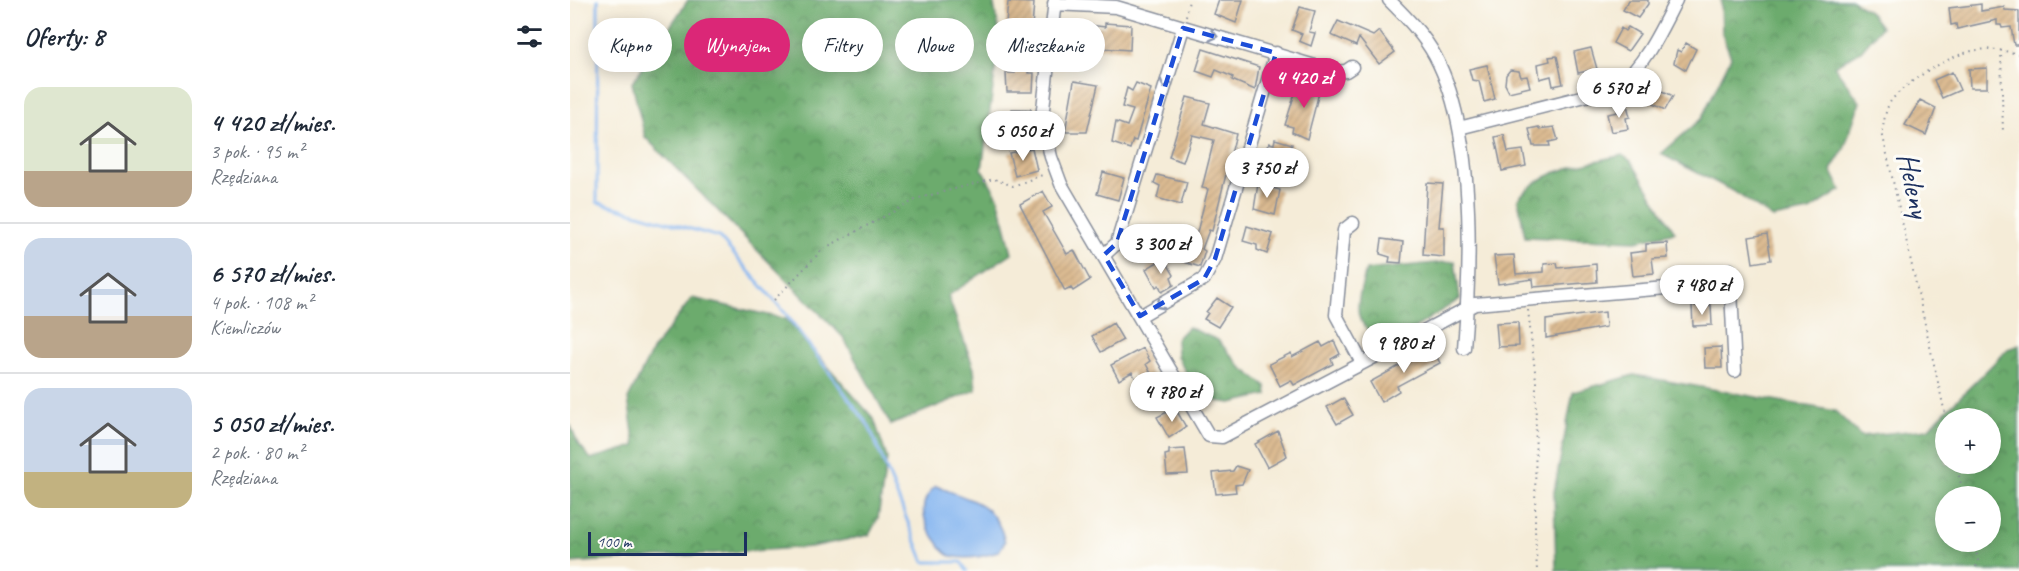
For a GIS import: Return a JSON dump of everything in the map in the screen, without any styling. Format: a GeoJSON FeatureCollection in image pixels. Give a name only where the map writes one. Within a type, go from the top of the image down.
{"type":"FeatureCollection","features":[{"type":"Feature","properties":{"kind":"street"},"geometry":{"type":"LineString","coordinates":[[1389,0],[1411,23],[1435,54],[1452,98],[1459,128],[1468,210],[1468,310],[1464,348]]}},
{"type":"Feature","properties":{"kind":"street"},"geometry":{"type":"LineString","coordinates":[[1459,128],[1617,88],[1635,72],[1647,55],[1676,0]]}},
{"type":"Feature","properties":{"kind":"street"},"geometry":{"type":"LineString","coordinates":[[1352,67],[1346,71],[1335,72],[1116,8],[1054,2],[1042,118],[1056,170],[1061,184],[1209,436],[1222,437],[1468,310],[1475,304],[1666,288],[1731,287]]}},
{"type":"Feature","properties":{"kind":"street"},"geometry":{"type":"LineString","coordinates":[[1104,255],[1117,243],[1184,28]]}},
{"type":"Feature","properties":{"kind":"street"},"geometry":{"type":"LineString","coordinates":[[1140,316],[1204,279],[1215,259],[1276,53]]}},
{"type":"Feature","properties":{"kind":"street"},"geometry":{"type":"LineString","coordinates":[[1353,223],[1344,230],[1336,315],[1362,363]]}},
{"type":"Feature","properties":{"kind":"street"},"geometry":{"type":"LineString","coordinates":[[1730,270],[1735,371]]}},
{"type":"Feature","properties":{"kind":"path"},"geometry":{"type":"LineString","coordinates":[[1184,28],[1189,0]]}},
{"type":"Feature","properties":{"kind":"path","name":"Heleny"},"geometry":{"type":"LineString","coordinates":[[1944,408],[1882,132],[1890,102],[1915,81],[1952,58],[1976,50],[2001,50],[2019,54]]}},
{"type":"Feature","properties":{"kind":"path"},"geometry":{"type":"LineString","coordinates":[[2001,50],[2003,134]]}},
{"type":"Feature","properties":{"kind":"path"},"geometry":{"type":"LineString","coordinates":[[774,300],[823,249],[919,198],[994,179],[1013,186],[1056,170]]}},
{"type":"Feature","properties":{"kind":"path"},"geometry":{"type":"LineString","coordinates":[[1527,299],[1536,380],[1537,571]]}},
{"type":"Feature","properties":{"kind":"path"},"geometry":{"type":"LineString","coordinates":[[1975,571],[1978,560],[1976,552]]}},
{"type":"Feature","properties":{"kind":"highlighted area"},"geometry":{"type":"Polygon","coordinates":[[[1183,28],[1276,53],[1215,259],[1204,279],[1140,316],[1104,255],[1117,243],[1183,28]]]}},
{"type":"Feature","properties":{"kind":"green space"},"geometry":{"type":"Polygon","coordinates":[[[688,0],[993,0],[997,18],[986,18],[986,72],[995,72],[982,169],[998,197],[1012,253],[948,296],[974,369],[976,390],[891,425],[843,337],[645,137],[632,83],[639,72],[672,72],[672,24],[688,0]]]}},
{"type":"Feature","properties":{"kind":"green space"},"geometry":{"type":"Polygon","coordinates":[[[1721,0],[1852,0],[1869,11],[1881,27],[1861,51],[1834,66],[1860,102],[1844,149],[1831,170],[1841,190],[1809,211],[1773,218],[1733,191],[1661,154],[1701,119],[1731,57],[1722,34],[1721,0]]]}},
{"type":"Feature","properties":{"kind":"green space"},"geometry":{"type":"Polygon","coordinates":[[[1622,155],[1631,161],[1675,232],[1637,241],[1525,237],[1518,199],[1528,189],[1539,180],[1552,174],[1622,155]]]}},
{"type":"Feature","properties":{"kind":"green space"},"geometry":{"type":"Polygon","coordinates":[[[1455,261],[1460,299],[1393,342],[1369,330],[1362,323],[1358,306],[1366,270],[1455,261]]]}},
{"type":"Feature","properties":{"kind":"green space"},"geometry":{"type":"Polygon","coordinates":[[[692,298],[786,319],[874,419],[887,458],[878,518],[869,535],[811,547],[570,563],[570,424],[578,443],[591,459],[635,446],[628,399],[653,349],[692,298]]]}},
{"type":"Feature","properties":{"kind":"green space"},"geometry":{"type":"Polygon","coordinates":[[[1188,327],[1218,340],[1241,367],[1266,386],[1267,395],[1231,403],[1202,399],[1177,357],[1176,339],[1188,327]]]}},
{"type":"Feature","properties":{"kind":"green space"},"geometry":{"type":"Polygon","coordinates":[[[2019,345],[2019,571],[1556,571],[1554,492],[1573,392],[1634,375],[1835,411],[1861,436],[1928,429],[1935,422],[1935,474],[2001,474],[2001,408],[1949,408],[2008,349],[2019,345]]]}},
{"type":"Feature","properties":{"kind":"water"},"geometry":{"type":"Polygon","coordinates":[[[936,486],[980,504],[988,510],[1001,528],[1005,542],[998,552],[962,558],[951,556],[943,551],[929,529],[924,514],[925,500],[936,486]]]}},
{"type":"Feature","properties":{"kind":"building"},"geometry":{"type":"Polygon","coordinates":[[[1219,0],[1243,0],[1236,23],[1214,14],[1219,0]]]}},
{"type":"Feature","properties":{"kind":"building"},"geometry":{"type":"Polygon","coordinates":[[[1629,0],[1648,0],[1648,4],[1638,18],[1623,10],[1629,0]]]}},
{"type":"Feature","properties":{"kind":"building"},"geometry":{"type":"Polygon","coordinates":[[[1008,2],[1034,3],[1033,18],[1007,18],[1008,2]]]}},
{"type":"Feature","properties":{"kind":"building"},"geometry":{"type":"Polygon","coordinates":[[[1981,4],[1981,11],[2004,7],[2005,10],[2019,11],[2019,45],[2014,45],[2011,27],[2002,28],[2001,25],[1997,25],[1997,20],[1957,29],[1956,24],[1951,25],[1949,8],[1981,4]]]}},
{"type":"Feature","properties":{"kind":"building"},"geometry":{"type":"Polygon","coordinates":[[[1300,7],[1315,11],[1309,32],[1315,33],[1311,46],[1299,41],[1302,34],[1292,30],[1300,7]]]}},
{"type":"Feature","properties":{"kind":"building"},"geometry":{"type":"Polygon","coordinates":[[[1338,21],[1373,36],[1379,31],[1395,52],[1379,64],[1359,38],[1356,46],[1331,35],[1338,21]]]}},
{"type":"Feature","properties":{"kind":"building"},"geometry":{"type":"Polygon","coordinates":[[[1105,23],[1131,25],[1130,50],[1105,48],[1105,23]]]}},
{"type":"Feature","properties":{"kind":"building"},"geometry":{"type":"Polygon","coordinates":[[[1628,27],[1640,34],[1628,51],[1613,43],[1621,28],[1625,31],[1628,27]]]}},
{"type":"Feature","properties":{"kind":"building"},"geometry":{"type":"Polygon","coordinates":[[[1686,43],[1696,49],[1686,70],[1674,63],[1677,50],[1681,52],[1686,43]]]}},
{"type":"Feature","properties":{"kind":"building"},"geometry":{"type":"Polygon","coordinates":[[[1591,48],[1597,69],[1578,73],[1574,52],[1591,48]]]}},
{"type":"Feature","properties":{"kind":"building"},"geometry":{"type":"Polygon","coordinates":[[[1203,49],[1259,67],[1255,90],[1216,70],[1213,77],[1196,71],[1203,49]]]}},
{"type":"Feature","properties":{"kind":"building"},"geometry":{"type":"Polygon","coordinates":[[[1557,56],[1563,84],[1553,86],[1551,76],[1540,79],[1538,64],[1550,61],[1549,57],[1557,56]]]}},
{"type":"Feature","properties":{"kind":"building"},"geometry":{"type":"Polygon","coordinates":[[[1487,65],[1495,99],[1484,102],[1479,81],[1472,80],[1469,69],[1487,65]]]}},
{"type":"Feature","properties":{"kind":"building"},"geometry":{"type":"Polygon","coordinates":[[[1987,68],[1987,88],[1970,88],[1969,69],[1987,68]]]}},
{"type":"Feature","properties":{"kind":"building"},"geometry":{"type":"Polygon","coordinates":[[[1510,70],[1519,71],[1521,77],[1527,76],[1530,87],[1509,92],[1505,84],[1506,75],[1510,70]]]}},
{"type":"Feature","properties":{"kind":"building"},"geometry":{"type":"Polygon","coordinates":[[[1952,72],[1960,90],[1942,98],[1934,80],[1952,72]]]}},
{"type":"Feature","properties":{"kind":"building"},"geometry":{"type":"Polygon","coordinates":[[[1006,73],[1034,73],[1033,92],[1007,92],[1006,73]]]}},
{"type":"Feature","properties":{"kind":"building"},"geometry":{"type":"Polygon","coordinates":[[[1314,78],[1322,81],[1307,139],[1292,132],[1293,127],[1285,125],[1297,87],[1306,90],[1314,78]]]}},
{"type":"Feature","properties":{"kind":"building"},"geometry":{"type":"Polygon","coordinates":[[[1074,81],[1098,85],[1087,132],[1065,132],[1074,81]]]}},
{"type":"Feature","properties":{"kind":"building"},"geometry":{"type":"Polygon","coordinates":[[[1136,83],[1151,89],[1136,141],[1133,140],[1130,149],[1112,143],[1116,122],[1127,126],[1133,110],[1122,107],[1127,88],[1132,91],[1136,83]]]}},
{"type":"Feature","properties":{"kind":"building"},"geometry":{"type":"Polygon","coordinates":[[[1657,88],[1673,96],[1665,110],[1649,102],[1657,88]]]}},
{"type":"Feature","properties":{"kind":"building"},"geometry":{"type":"Polygon","coordinates":[[[1187,97],[1210,103],[1204,124],[1236,134],[1212,231],[1209,230],[1202,249],[1205,251],[1200,267],[1181,261],[1184,245],[1192,247],[1196,236],[1208,189],[1202,188],[1214,140],[1192,135],[1183,162],[1169,157],[1187,97]]]}},
{"type":"Feature","properties":{"kind":"building"},"geometry":{"type":"Polygon","coordinates":[[[1920,100],[1936,108],[1926,135],[1905,125],[1920,100]]]}},
{"type":"Feature","properties":{"kind":"building"},"geometry":{"type":"Polygon","coordinates":[[[1627,105],[1630,117],[1626,118],[1628,129],[1611,132],[1607,114],[1618,112],[1617,107],[1627,105]]]}},
{"type":"Feature","properties":{"kind":"building"},"geometry":{"type":"Polygon","coordinates":[[[1012,109],[1031,109],[1031,131],[1008,131],[1008,115],[1012,115],[1012,109]]]}},
{"type":"Feature","properties":{"kind":"building"},"geometry":{"type":"Polygon","coordinates":[[[1539,127],[1539,129],[1554,127],[1558,140],[1549,142],[1550,146],[1533,146],[1529,129],[1539,127]]]}},
{"type":"Feature","properties":{"kind":"building"},"geometry":{"type":"Polygon","coordinates":[[[1504,135],[1508,152],[1523,150],[1526,166],[1502,171],[1495,137],[1504,135]]]}},
{"type":"Feature","properties":{"kind":"building"},"geometry":{"type":"Polygon","coordinates":[[[1275,139],[1292,144],[1285,171],[1264,163],[1269,143],[1274,144],[1275,139]]]}},
{"type":"Feature","properties":{"kind":"building"},"geometry":{"type":"Polygon","coordinates":[[[1032,148],[1037,170],[1015,176],[1009,153],[1032,148]]]}},
{"type":"Feature","properties":{"kind":"building"},"geometry":{"type":"Polygon","coordinates":[[[1103,172],[1124,178],[1118,200],[1097,194],[1103,172]]]}},
{"type":"Feature","properties":{"kind":"building"},"geometry":{"type":"Polygon","coordinates":[[[1157,175],[1187,182],[1181,205],[1157,198],[1160,186],[1154,183],[1157,175]]]}},
{"type":"Feature","properties":{"kind":"building"},"geometry":{"type":"Polygon","coordinates":[[[1427,183],[1443,184],[1439,227],[1444,227],[1444,257],[1423,255],[1427,183]]]}},
{"type":"Feature","properties":{"kind":"building"},"geometry":{"type":"Polygon","coordinates":[[[1258,184],[1280,190],[1275,215],[1254,209],[1258,184]]]}},
{"type":"Feature","properties":{"kind":"building"},"geometry":{"type":"Polygon","coordinates":[[[1043,191],[1052,207],[1043,212],[1067,254],[1074,250],[1090,280],[1073,291],[1071,288],[1065,291],[1020,204],[1043,191]]]}},
{"type":"Feature","properties":{"kind":"building"},"geometry":{"type":"Polygon","coordinates":[[[1247,226],[1273,234],[1267,254],[1257,250],[1257,245],[1243,241],[1247,226]]]}},
{"type":"Feature","properties":{"kind":"building"},"geometry":{"type":"Polygon","coordinates":[[[1767,234],[1771,260],[1753,263],[1749,237],[1767,234]]]}},
{"type":"Feature","properties":{"kind":"building"},"geometry":{"type":"Polygon","coordinates":[[[1382,239],[1403,242],[1401,263],[1389,262],[1390,257],[1380,254],[1382,239]]]}},
{"type":"Feature","properties":{"kind":"building"},"geometry":{"type":"Polygon","coordinates":[[[1667,243],[1668,258],[1652,259],[1654,274],[1633,276],[1630,253],[1646,251],[1646,244],[1667,243]]]}},
{"type":"Feature","properties":{"kind":"building"},"geometry":{"type":"Polygon","coordinates":[[[1514,255],[1516,274],[1544,272],[1544,264],[1557,263],[1558,268],[1596,264],[1597,282],[1534,287],[1533,279],[1498,284],[1494,256],[1514,255]]]}},
{"type":"Feature","properties":{"kind":"building"},"geometry":{"type":"Polygon","coordinates":[[[1164,258],[1174,275],[1171,277],[1174,285],[1162,292],[1159,285],[1156,287],[1146,269],[1164,258]]]}},
{"type":"Feature","properties":{"kind":"building"},"geometry":{"type":"Polygon","coordinates":[[[1217,298],[1231,307],[1218,327],[1204,319],[1208,313],[1206,312],[1217,298]]]}},
{"type":"Feature","properties":{"kind":"building"},"geometry":{"type":"Polygon","coordinates":[[[1711,305],[1712,325],[1693,326],[1692,306],[1711,305]]]}},
{"type":"Feature","properties":{"kind":"building"},"geometry":{"type":"Polygon","coordinates":[[[1605,312],[1606,327],[1546,338],[1546,320],[1605,312]]]}},
{"type":"Feature","properties":{"kind":"building"},"geometry":{"type":"Polygon","coordinates":[[[1518,322],[1519,346],[1498,347],[1496,323],[1518,322]]]}},
{"type":"Feature","properties":{"kind":"building"},"geometry":{"type":"Polygon","coordinates":[[[1113,323],[1123,340],[1101,352],[1092,336],[1113,323]]]}},
{"type":"Feature","properties":{"kind":"building"},"geometry":{"type":"Polygon","coordinates":[[[1334,341],[1340,354],[1331,359],[1333,364],[1294,385],[1291,380],[1280,386],[1269,364],[1291,353],[1292,357],[1320,342],[1323,347],[1334,341]]]}},
{"type":"Feature","properties":{"kind":"building"},"geometry":{"type":"Polygon","coordinates":[[[1721,347],[1722,368],[1705,368],[1704,348],[1721,347]]]}},
{"type":"Feature","properties":{"kind":"building"},"geometry":{"type":"Polygon","coordinates":[[[1143,348],[1150,361],[1146,364],[1156,383],[1142,390],[1132,372],[1119,380],[1111,365],[1143,348]]]}},
{"type":"Feature","properties":{"kind":"building"},"geometry":{"type":"Polygon","coordinates":[[[1432,348],[1440,363],[1397,386],[1399,391],[1381,402],[1370,382],[1432,348]]]}},
{"type":"Feature","properties":{"kind":"building"},"geometry":{"type":"Polygon","coordinates":[[[1343,398],[1353,415],[1337,424],[1327,407],[1343,398]]]}},
{"type":"Feature","properties":{"kind":"building"},"geometry":{"type":"Polygon","coordinates":[[[1175,408],[1186,427],[1169,438],[1157,417],[1175,408]]]}},
{"type":"Feature","properties":{"kind":"building"},"geometry":{"type":"Polygon","coordinates":[[[1278,431],[1287,456],[1267,467],[1255,444],[1278,431]]]}},
{"type":"Feature","properties":{"kind":"building"},"geometry":{"type":"Polygon","coordinates":[[[1185,449],[1188,474],[1167,475],[1165,455],[1169,454],[1169,450],[1185,449]]]}},
{"type":"Feature","properties":{"kind":"building"},"geometry":{"type":"Polygon","coordinates":[[[1236,466],[1248,470],[1242,484],[1235,485],[1236,492],[1216,494],[1213,473],[1233,471],[1236,466]]]}},
{"type":"Feature","properties":{"kind":"waterway"},"geometry":{"type":"LineString","coordinates":[[598,0],[597,202],[719,237],[786,314],[869,426],[924,562],[961,562],[967,571]]}}]}
